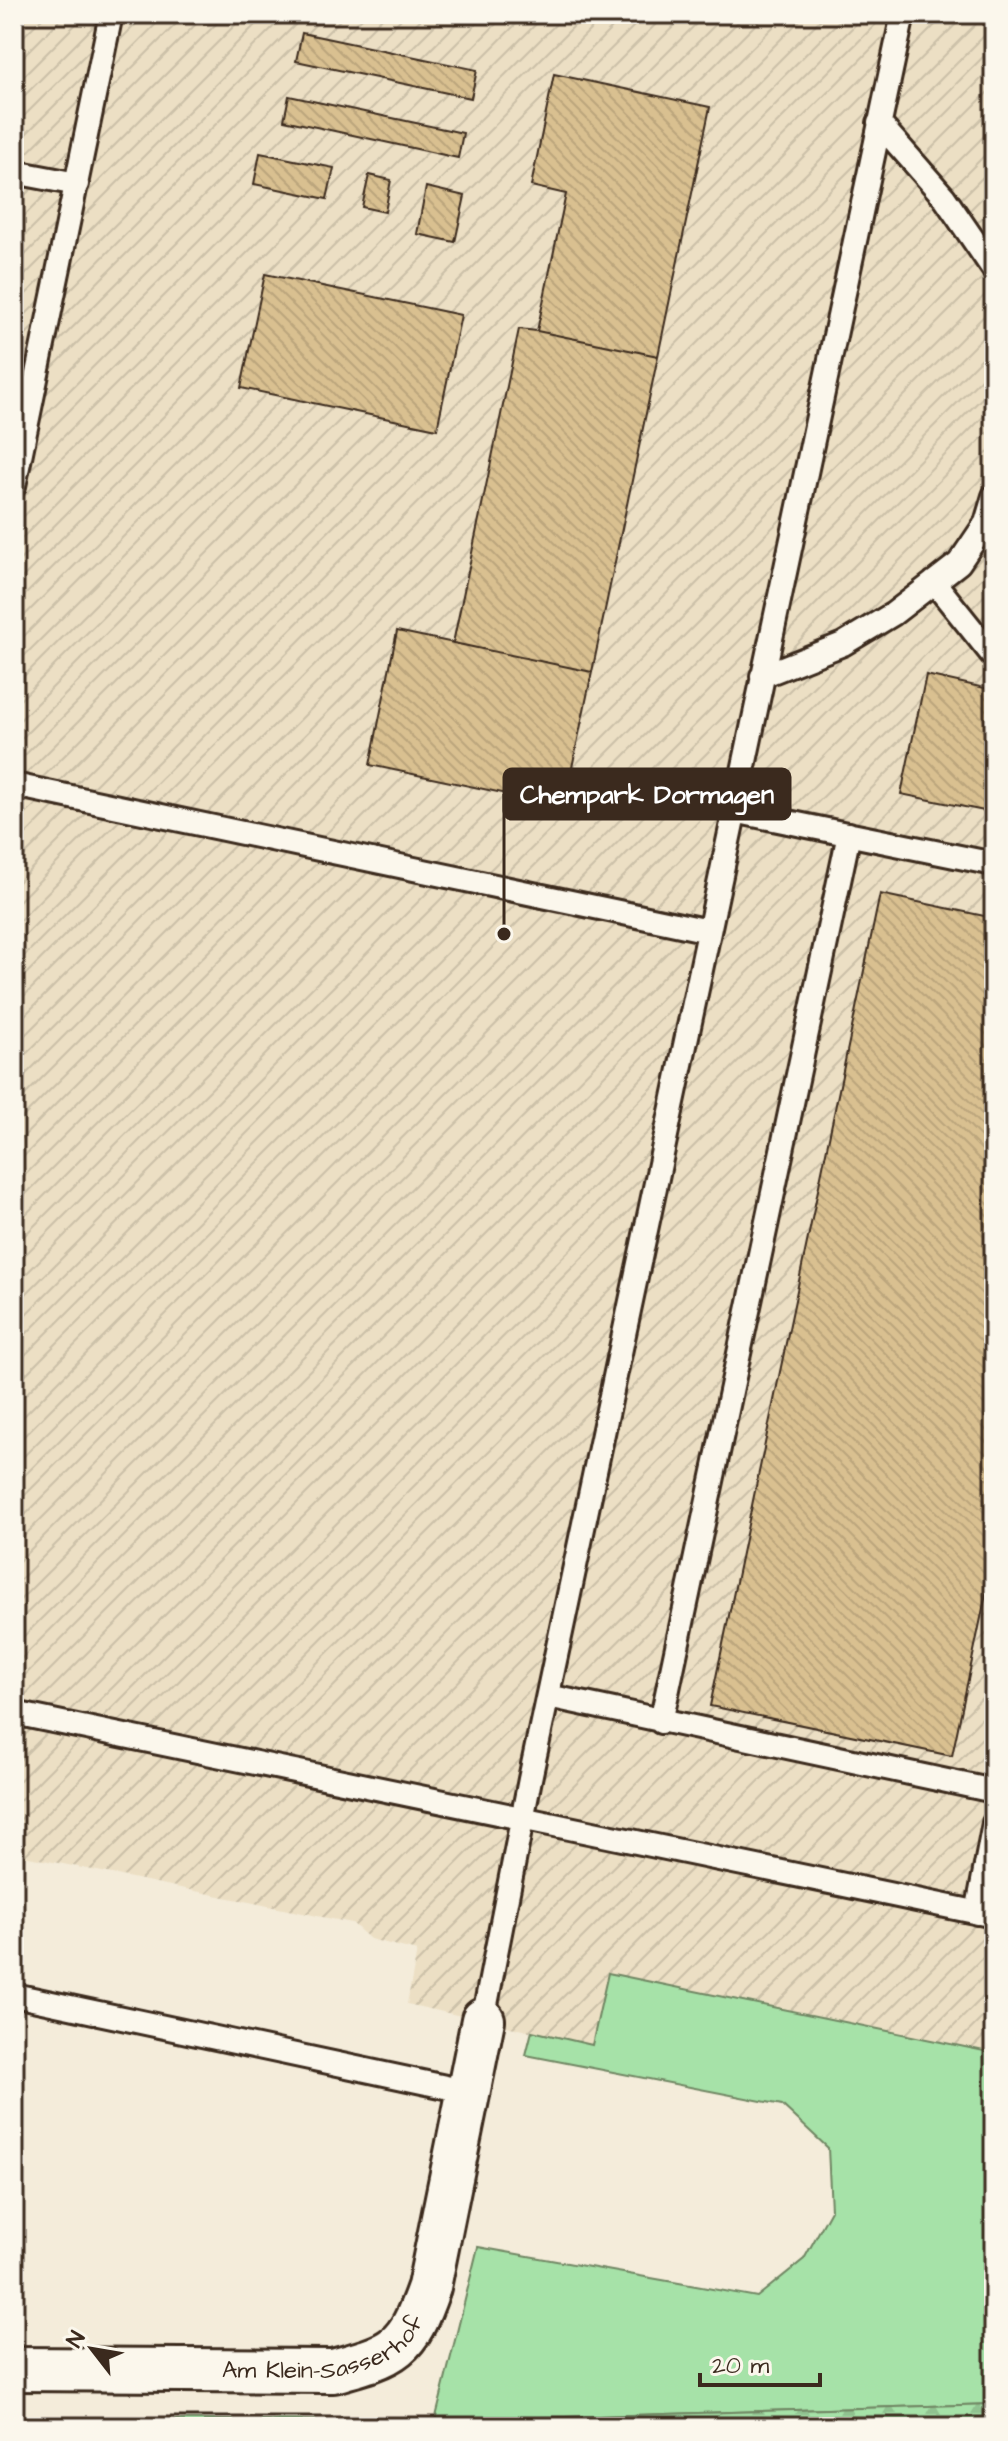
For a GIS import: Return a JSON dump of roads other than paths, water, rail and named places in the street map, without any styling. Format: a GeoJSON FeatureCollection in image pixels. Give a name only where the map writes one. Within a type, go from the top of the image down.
{"type":"FeatureCollection","features":[{"type":"Feature","properties":{"kind":"street","name":"Am Klein-Sasserhof"},"geometry":{"type":"LineString","coordinates":[[14,2369],[333,2371],[379,2358],[400,2344],[417,2319],[429,2287],[483,2020]]}},
{"type":"Feature","properties":{"kind":"lane"},"geometry":{"type":"LineString","coordinates":[[14,486],[111,14]]}},
{"type":"Feature","properties":{"kind":"lane"},"geometry":{"type":"LineString","coordinates":[[483,2020],[548,1696],[903,14]]}},
{"type":"Feature","properties":{"kind":"lane"},"geometry":{"type":"LineString","coordinates":[[879,123],[944,197],[994,270]]}},
{"type":"Feature","properties":{"kind":"lane"},"geometry":{"type":"LineString","coordinates":[[14,172],[77,184]]}},
{"type":"Feature","properties":{"kind":"lane"},"geometry":{"type":"LineString","coordinates":[[762,676],[843,644],[893,614],[959,563],[986,523],[994,496]]}},
{"type":"Feature","properties":{"kind":"lane"},"geometry":{"type":"LineString","coordinates":[[934,582],[994,657]]}},
{"type":"Feature","properties":{"kind":"lane"},"geometry":{"type":"LineString","coordinates":[[14,785],[709,931]]}},
{"type":"Feature","properties":{"kind":"lane"},"geometry":{"type":"LineString","coordinates":[[734,811],[994,864]]}},
{"type":"Feature","properties":{"kind":"lane"},"geometry":{"type":"LineString","coordinates":[[661,1722],[849,834]]}},
{"type":"Feature","properties":{"kind":"lane"},"geometry":{"type":"LineString","coordinates":[[548,1696],[994,1791]]}},
{"type":"Feature","properties":{"kind":"lane"},"geometry":{"type":"LineString","coordinates":[[14,1713],[986,1914],[994,1823]]}},
{"type":"Feature","properties":{"kind":"lane"},"geometry":{"type":"LineString","coordinates":[[14,1995],[469,2092]]}},
{"type":"Feature","properties":{"kind":"place","name":"Chempark Dormagen"},"geometry":{"type":"Point","coordinates":[504,934]}}]}
